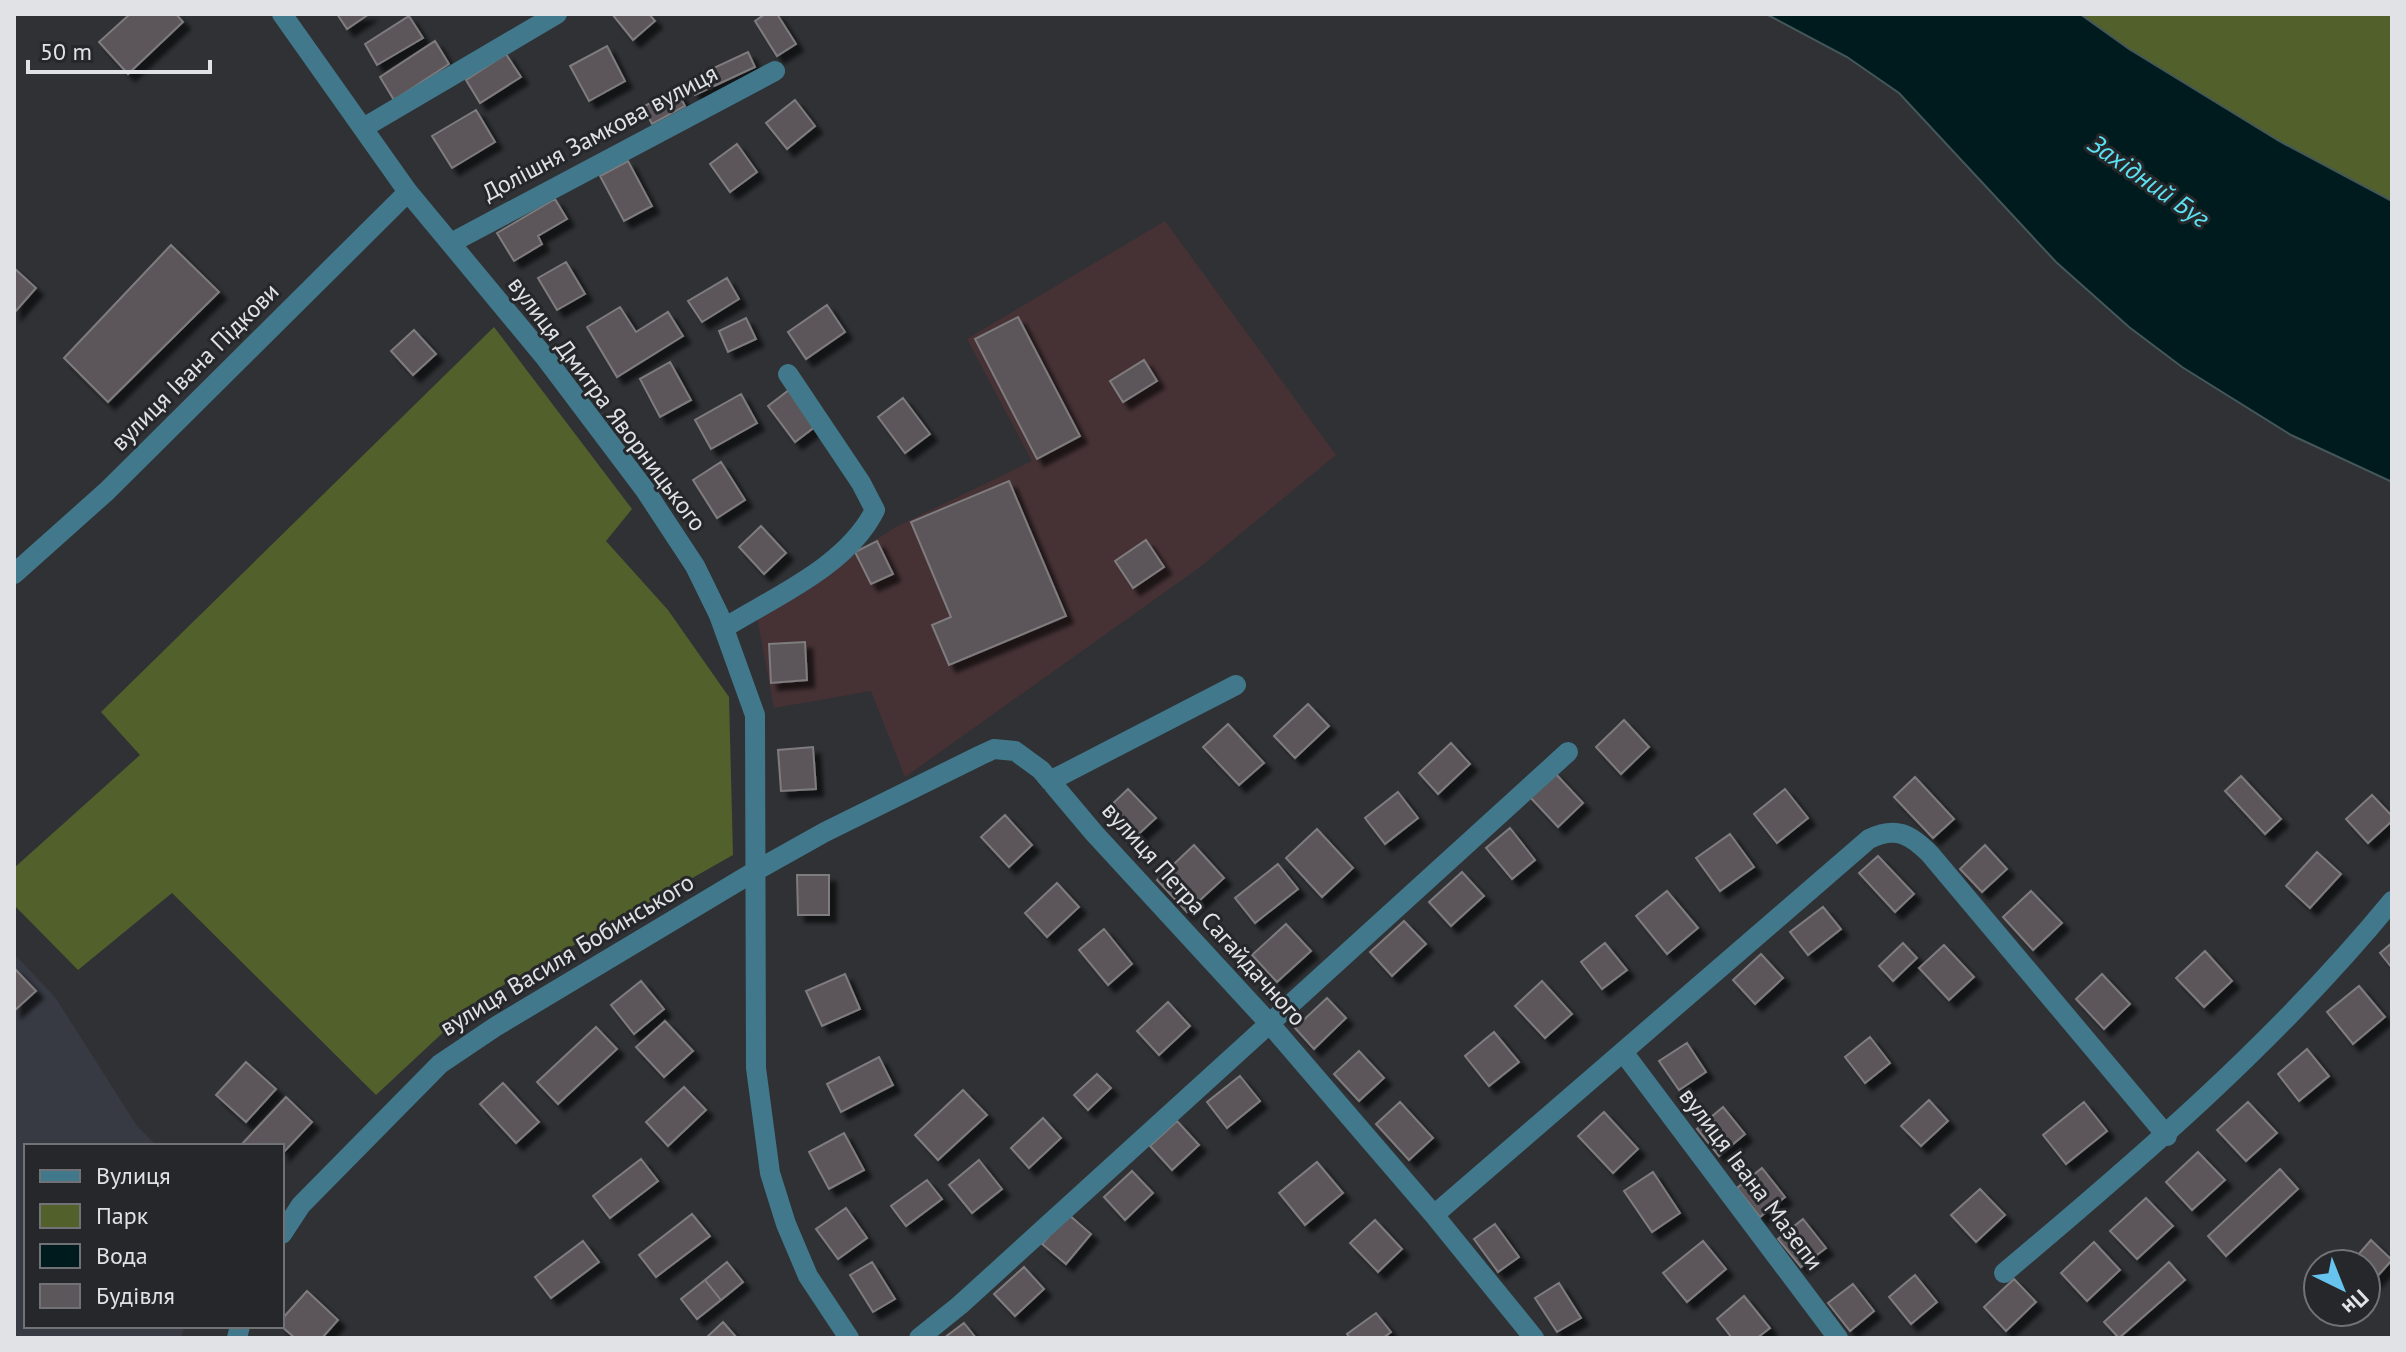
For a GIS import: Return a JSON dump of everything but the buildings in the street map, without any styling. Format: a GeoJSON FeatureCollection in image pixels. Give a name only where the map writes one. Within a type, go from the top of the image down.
{"type":"FeatureCollection","features":[{"type":"Feature","properties":{"kind":"street","name":"вулиця Дмитра Яворницького"},"geometry":{"type":"LineString","coordinates":[[282,14],[408,192],[544,356],[645,490],[695,566],[724,628],[755,715],[756,1068],[770,1173],[786,1224],[808,1276],[849,1338]]}},
{"type":"Feature","properties":{"kind":"street"},"geometry":{"type":"LineString","coordinates":[[363,128],[557,14]]}},
{"type":"Feature","properties":{"kind":"street","name":"Долішня Замкова вулиця"},"geometry":{"type":"LineString","coordinates":[[451,243],[775,71]]}},
{"type":"Feature","properties":{"kind":"street","name":"вулиця Івана Підкови"},"geometry":{"type":"LineString","coordinates":[[14,574],[107,491],[408,192]]}},
{"type":"Feature","properties":{"kind":"street"},"geometry":{"type":"LineString","coordinates":[[724,628],[823,566],[862,535],[875,510],[861,483],[788,374]]}},
{"type":"Feature","properties":{"kind":"street"},"geometry":{"type":"LineString","coordinates":[[1050,781],[1236,685]]}},
{"type":"Feature","properties":{"kind":"street","name":"вулиця Петра Сагайдачного"},"geometry":{"type":"LineString","coordinates":[[757,870],[825,832],[994,749],[1015,751],[1050,781],[1269,1023],[1434,1215],[1534,1338]]}},
{"type":"Feature","properties":{"kind":"street"},"geometry":{"type":"LineString","coordinates":[[919,1338],[960,1305],[1568,752]]}},
{"type":"Feature","properties":{"kind":"street"},"geometry":{"type":"LineString","coordinates":[[1434,1215],[1869,839],[1896,831],[1914,837],[1930,854],[2167,1136]]}},
{"type":"Feature","properties":{"kind":"street","name":"вулиця Василя Бобинського"},"geometry":{"type":"LineString","coordinates":[[284,1231],[301,1205],[440,1064],[495,1027],[757,870]]}},
{"type":"Feature","properties":{"kind":"street"},"geometry":{"type":"LineString","coordinates":[[2004,1273],[2167,1136],[2301,1006],[2392,901]]}},
{"type":"Feature","properties":{"kind":"street","name":"вулиця Івана Мазепи"},"geometry":{"type":"LineString","coordinates":[[1623,1052],[1838,1338]]}},
{"type":"Feature","properties":{"kind":"shaded area"},"geometry":{"type":"Polygon","coordinates":[[[1165,221],[1336,455],[1200,567],[905,777],[871,691],[774,708],[757,617],[894,528],[1032,461],[967,339],[1165,221]]]}},
{"type":"Feature","properties":{"kind":"shaded area"},"geometry":{"type":"Polygon","coordinates":[[[14,954],[55,997],[137,1126],[155,1144],[24,1144],[24,1328],[184,1328],[181,1338],[14,1338],[14,954]]]}},
{"type":"Feature","properties":{"kind":"green space"},"geometry":{"type":"Polygon","coordinates":[[[1984,14],[2392,14],[2392,296],[1984,14]]]}},
{"type":"Feature","properties":{"kind":"green space"},"geometry":{"type":"Polygon","coordinates":[[[494,327],[632,509],[606,541],[668,610],[729,697],[733,855],[479,999],[376,1095],[172,893],[78,970],[14,905],[14,868],[140,755],[101,712],[494,327]]]}},
{"type":"Feature","properties":{"kind":"water","name":"Західний Буг"},"geometry":{"type":"Polygon","coordinates":[[[1766,14],[2080,14],[2129,49],[2279,141],[2392,201],[2392,482],[2291,435],[2182,367],[2129,327],[2056,262],[1899,93],[1847,57],[1766,14]]]}}]}
